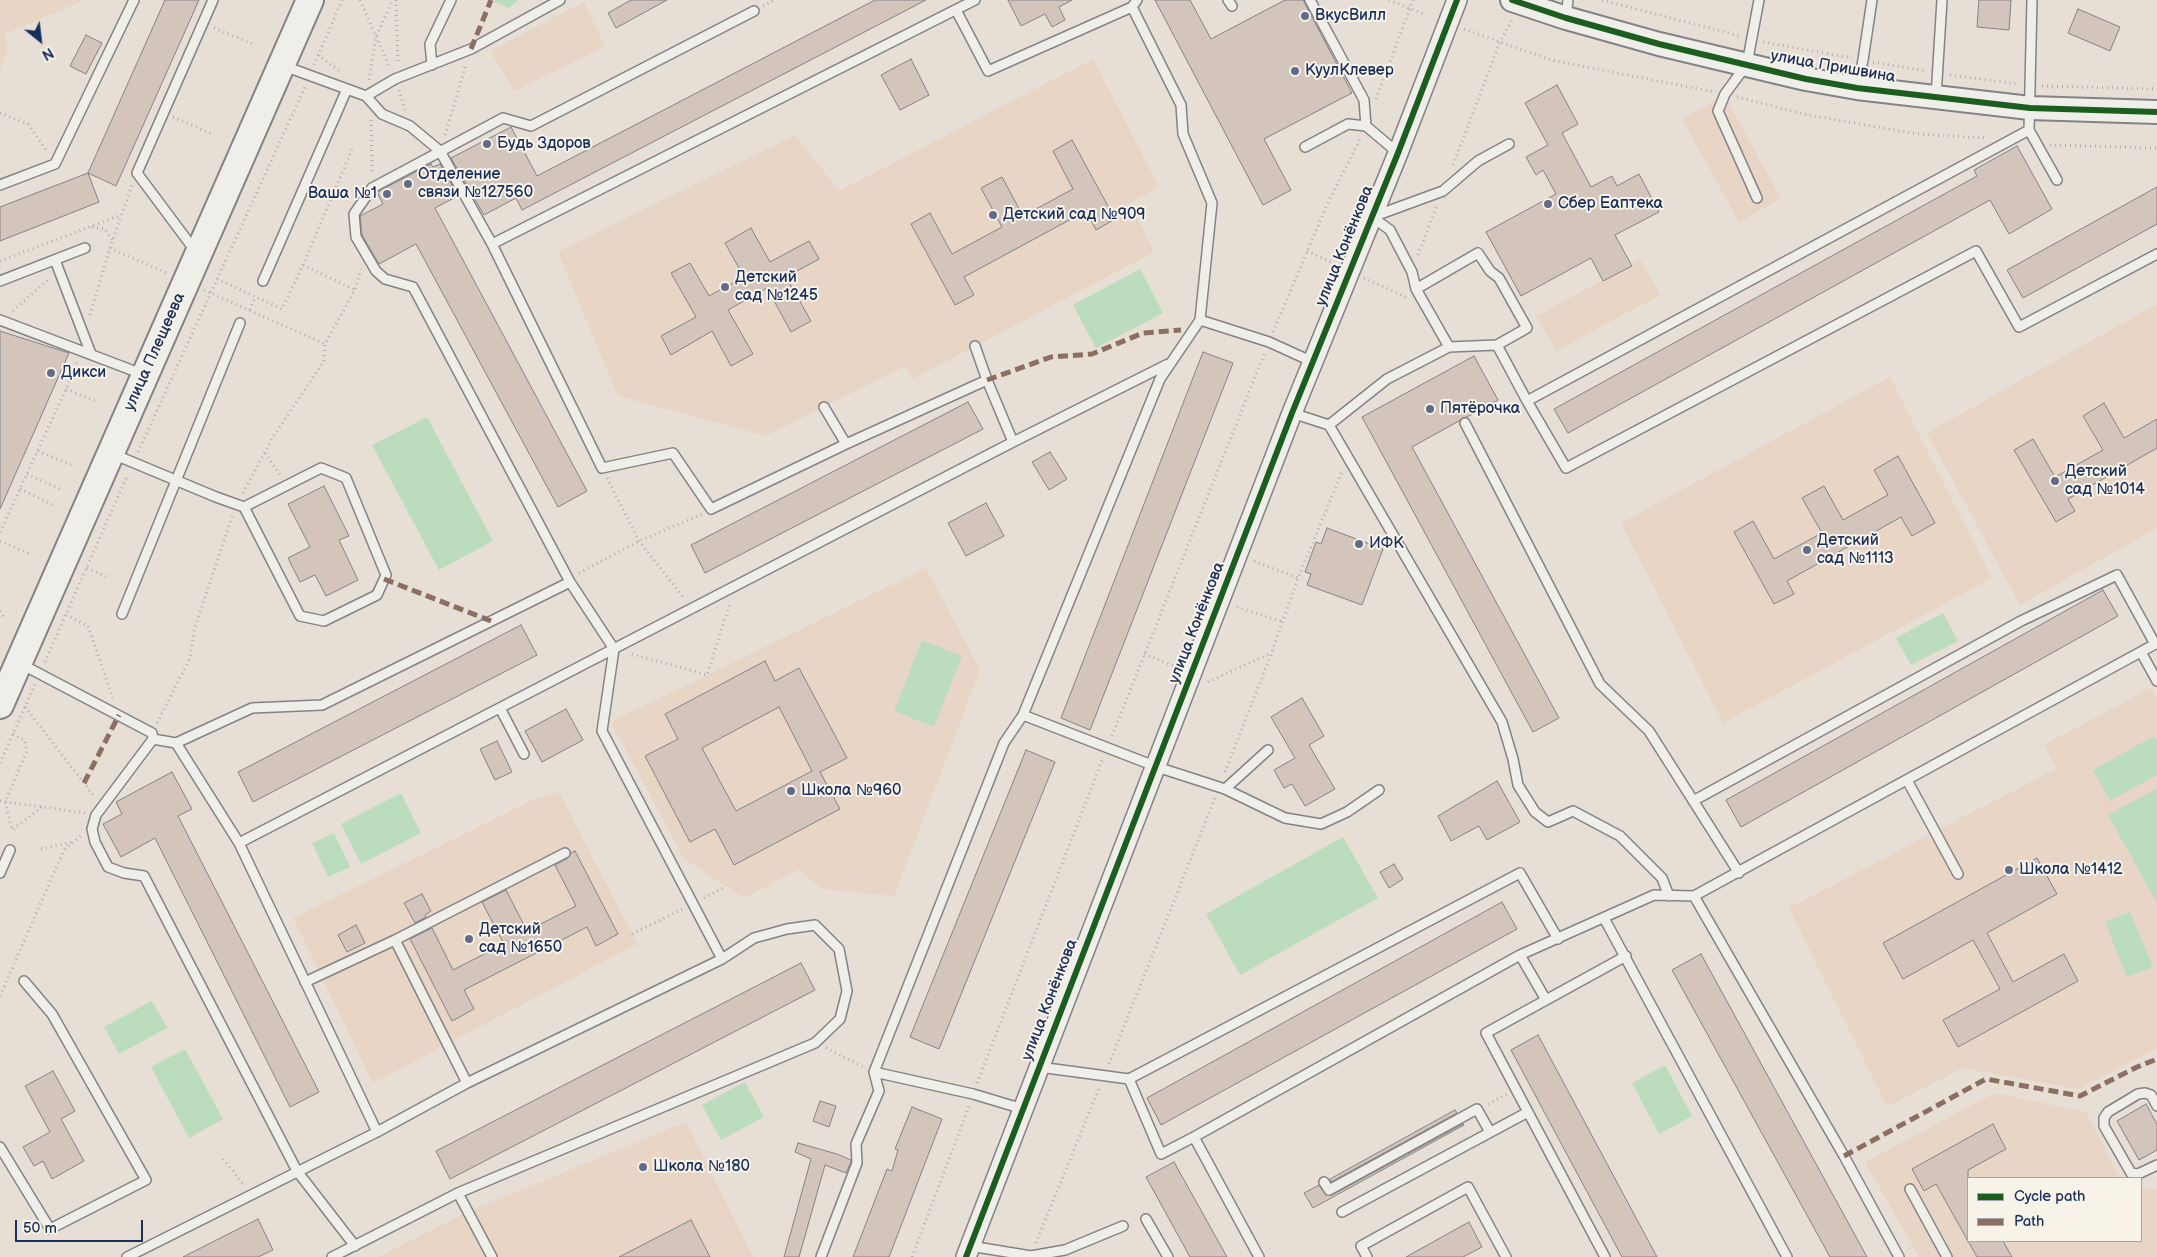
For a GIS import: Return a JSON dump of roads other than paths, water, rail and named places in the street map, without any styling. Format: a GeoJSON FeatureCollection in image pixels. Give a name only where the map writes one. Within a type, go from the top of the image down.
{"type":"FeatureCollection","features":[{"type":"Feature","properties":{"kind":"main road","name":"улица Плещеева"},"geometry":{"type":"LineString","coordinates":[[13,706],[19,672],[122,458],[145,375],[283,66],[310,0]]}},
{"type":"Feature","properties":{"kind":"street","name":"улица Конёнкова"},"geometry":{"type":"LineString","coordinates":[[968,1252],[1157,768],[1292,413],[1398,153],[1456,0]]}},
{"type":"Feature","properties":{"kind":"street","name":"улица Пришвина"},"geometry":{"type":"LineString","coordinates":[[1513,8],[1567,9],[1659,44],[1806,79],[1857,88],[2030,108],[2157,112]]}},
{"type":"Feature","properties":{"kind":"lane"},"geometry":{"type":"LineString","coordinates":[[0,185],[55,164],[134,0]]}},
{"type":"Feature","properties":{"kind":"lane"},"geometry":{"type":"LineString","coordinates":[[198,255],[137,173],[213,0]]}},
{"type":"Feature","properties":{"kind":"lane"},"geometry":{"type":"LineString","coordinates":[[432,65],[430,44],[451,0]]}},
{"type":"Feature","properties":{"kind":"lane"},"geometry":{"type":"LineString","coordinates":[[366,96],[396,79],[471,50],[560,0]]}},
{"type":"Feature","properties":{"kind":"lane"},"geometry":{"type":"LineString","coordinates":[[492,244],[975,0]]}},
{"type":"Feature","properties":{"kind":"lane"},"geometry":{"type":"LineString","coordinates":[[1310,0],[1364,100],[1366,126]]}},
{"type":"Feature","properties":{"kind":"lane"},"geometry":{"type":"LineString","coordinates":[[1757,198],[1718,111],[1725,94],[1747,64],[1759,0]]}},
{"type":"Feature","properties":{"kind":"lane"},"geometry":{"type":"LineString","coordinates":[[1857,88],[1872,0]]}},
{"type":"Feature","properties":{"kind":"lane"},"geometry":{"type":"LineString","coordinates":[[1936,98],[1942,0]]}},
{"type":"Feature","properties":{"kind":"lane"},"geometry":{"type":"LineString","coordinates":[[2036,0],[2032,0],[2029,130],[2057,180]]}},
{"type":"Feature","properties":{"kind":"lane"},"geometry":{"type":"LineString","coordinates":[[821,1257],[857,1163],[856,1144],[879,1090],[874,1072],[1004,743],[1022,715],[1160,379],[1200,320],[1212,203],[1184,134],[1181,105],[1135,3],[988,72],[956,10]]}},
{"type":"Feature","properties":{"kind":"lane"},"geometry":{"type":"LineString","coordinates":[[722,959],[602,731],[614,649],[570,582],[413,287],[385,279],[376,271],[356,237],[354,214],[372,188],[503,118],[531,126],[754,11]]}},
{"type":"Feature","properties":{"kind":"lane"},"geometry":{"type":"LineString","coordinates":[[283,66],[366,96],[382,114],[410,126],[440,151],[492,244],[602,468],[673,453],[711,510],[846,444],[987,380]]}},
{"type":"Feature","properties":{"kind":"lane"},"geometry":{"type":"LineString","coordinates":[[263,281],[347,89]]}},
{"type":"Feature","properties":{"kind":"lane"},"geometry":{"type":"LineString","coordinates":[[1305,147],[1348,124],[1366,126],[1398,153]]}},
{"type":"Feature","properties":{"kind":"lane"},"geometry":{"type":"LineString","coordinates":[[1527,401],[2029,130]]}},
{"type":"Feature","properties":{"kind":"lane"},"geometry":{"type":"LineString","coordinates":[[1372,217],[1443,191],[1478,161],[1509,144]]}},
{"type":"Feature","properties":{"kind":"lane"},"geometry":{"type":"LineString","coordinates":[[1372,217],[1390,230],[1412,272],[1416,289],[1449,347]]}},
{"type":"Feature","properties":{"kind":"lane"},"geometry":{"type":"LineString","coordinates":[[0,280],[85,248]]}},
{"type":"Feature","properties":{"kind":"lane"},"geometry":{"type":"LineString","coordinates":[[1497,345],[1566,468],[1976,250],[2019,327],[2157,254]]}},
{"type":"Feature","properties":{"kind":"lane"},"geometry":{"type":"LineString","coordinates":[[1329,425],[1387,379],[1449,347],[1497,345],[1527,328],[1499,278],[1490,272],[1478,254],[1416,289]]}},
{"type":"Feature","properties":{"kind":"lane"},"geometry":{"type":"LineString","coordinates":[[54,260],[91,354]]}},
{"type":"Feature","properties":{"kind":"lane"},"geometry":{"type":"LineString","coordinates":[[1,320],[145,375]]}},
{"type":"Feature","properties":{"kind":"lane"},"geometry":{"type":"LineString","coordinates":[[1200,320],[1269,342],[1313,362]]}},
{"type":"Feature","properties":{"kind":"lane"},"geometry":{"type":"LineString","coordinates":[[122,614],[240,323]]}},
{"type":"Feature","properties":{"kind":"lane"},"geometry":{"type":"LineString","coordinates":[[975,346],[1013,442]]}},
{"type":"Feature","properties":{"kind":"lane"},"geometry":{"type":"LineString","coordinates":[[239,843],[1013,442],[1170,364]]}},
{"type":"Feature","properties":{"kind":"lane"},"geometry":{"type":"LineString","coordinates":[[824,407],[846,444]]}},
{"type":"Feature","properties":{"kind":"lane"},"geometry":{"type":"LineString","coordinates":[[1292,413],[1329,425],[1502,722],[1513,759],[1518,785],[1535,812],[1548,822],[1573,811],[1620,836],[1662,878],[1669,896]]}},
{"type":"Feature","properties":{"kind":"lane"},"geometry":{"type":"LineString","coordinates":[[1465,423],[1600,684],[1649,731],[1739,873]]}},
{"type":"Feature","properties":{"kind":"lane"},"geometry":{"type":"LineString","coordinates":[[122,458],[176,481],[244,506],[300,616],[324,621],[378,595],[386,575],[346,478],[321,468],[244,506]]}},
{"type":"Feature","properties":{"kind":"lane"},"geometry":{"type":"LineString","coordinates":[[1129,1080],[1160,1154],[1194,1137],[1520,955],[1654,896],[1694,896],[1739,873],[2156,643],[2117,575],[2021,621],[1693,801]]}},
{"type":"Feature","properties":{"kind":"lane"},"geometry":{"type":"LineString","coordinates":[[153,739],[176,743],[252,708],[322,705],[570,582]]}},
{"type":"Feature","properties":{"kind":"lane"},"geometry":{"type":"LineString","coordinates":[[2141,652],[2157,682]]}},
{"type":"Feature","properties":{"kind":"lane"},"geometry":{"type":"LineString","coordinates":[[19,672],[119,715],[152,733],[153,739],[96,815],[92,829],[95,842],[108,867],[124,873],[144,876],[298,1171],[355,1246]]}},
{"type":"Feature","properties":{"kind":"lane"},"geometry":{"type":"LineString","coordinates":[[500,708],[524,754]]}},
{"type":"Feature","properties":{"kind":"lane"},"geometry":{"type":"LineString","coordinates":[[1022,715],[1157,768],[1222,788],[1285,818],[1321,824],[1347,812],[1379,790]]}},
{"type":"Feature","properties":{"kind":"lane"},"geometry":{"type":"LineString","coordinates":[[176,743],[239,843],[376,1132]]}},
{"type":"Feature","properties":{"kind":"lane"},"geometry":{"type":"LineString","coordinates":[[1222,788],[1268,750]]}},
{"type":"Feature","properties":{"kind":"lane"},"geometry":{"type":"LineString","coordinates":[[1907,780],[1958,874]]}},
{"type":"Feature","properties":{"kind":"lane"},"geometry":{"type":"LineString","coordinates":[[0,873],[10,850]]}},
{"type":"Feature","properties":{"kind":"lane"},"geometry":{"type":"LineString","coordinates":[[305,982],[395,940],[565,853]]}},
{"type":"Feature","properties":{"kind":"lane"},"geometry":{"type":"LineString","coordinates":[[1039,1067],[1104,1078],[1129,1080],[1520,873],[1558,939]]}},
{"type":"Feature","properties":{"kind":"lane"},"geometry":{"type":"LineString","coordinates":[[1694,896],[1844,1156],[1899,1257]]}},
{"type":"Feature","properties":{"kind":"lane"},"geometry":{"type":"LineString","coordinates":[[1604,918],[1787,1257]]}},
{"type":"Feature","properties":{"kind":"lane"},"geometry":{"type":"LineString","coordinates":[[126,1257],[376,1132],[467,1083],[722,959],[754,938],[815,924],[839,949],[847,990],[840,1019],[815,1043],[458,1193],[332,1257]]}},
{"type":"Feature","properties":{"kind":"lane"},"geometry":{"type":"LineString","coordinates":[[395,940],[467,1083]]}},
{"type":"Feature","properties":{"kind":"lane"},"geometry":{"type":"LineString","coordinates":[[1520,955],[1546,1000]]}},
{"type":"Feature","properties":{"kind":"lane"},"geometry":{"type":"LineString","coordinates":[[1605,1257],[1486,1033],[1626,956]]}},
{"type":"Feature","properties":{"kind":"lane"},"geometry":{"type":"LineString","coordinates":[[0,1147],[50,1229],[146,1180],[52,1014],[24,981]]}},
{"type":"Feature","properties":{"kind":"lane"},"geometry":{"type":"LineString","coordinates":[[874,1072],[973,1094],[1023,1109]]}},
{"type":"Feature","properties":{"kind":"lane"},"geometry":{"type":"LineString","coordinates":[[2157,1106],[2151,1095],[2145,1093],[2138,1094],[2108,1112],[2104,1118],[2104,1126],[2131,1173],[2138,1174],[2157,1165]]}},
{"type":"Feature","properties":{"kind":"lane"},"geometry":{"type":"LineString","coordinates":[[1324,1182],[1329,1190],[1477,1109],[1490,1132]]}},
{"type":"Feature","properties":{"kind":"lane"},"geometry":{"type":"LineString","coordinates":[[1342,1212],[1528,1112]]}},
{"type":"Feature","properties":{"kind":"lane"},"geometry":{"type":"LineString","coordinates":[[1194,1137],[1260,1257]]}},
{"type":"Feature","properties":{"kind":"lane"},"geometry":{"type":"LineString","coordinates":[[1368,1257],[1361,1246],[1468,1187],[1506,1257]]}},
{"type":"Feature","properties":{"kind":"lane"},"geometry":{"type":"LineString","coordinates":[[1910,1189],[1947,1257]]}},
{"type":"Feature","properties":{"kind":"lane"},"geometry":{"type":"LineString","coordinates":[[458,1193],[492,1257]]}},
{"type":"Feature","properties":{"kind":"lane"},"geometry":{"type":"LineString","coordinates":[[1146,1220],[1168,1257]]}},
{"type":"Feature","properties":{"kind":"lane"},"geometry":{"type":"LineString","coordinates":[[968,1252],[1031,1256],[1064,1250],[1124,1226]]}},
{"type":"Feature","properties":{"kind":"place","name":"ВкусВилл"},"geometry":{"type":"Point","coordinates":[1305,16]}},
{"type":"Feature","properties":{"kind":"place","name":"КуулКлевер"},"geometry":{"type":"Point","coordinates":[1295,71]}},
{"type":"Feature","properties":{"kind":"place","name":"Будь Здоров"},"geometry":{"type":"Point","coordinates":[487,144]}},
{"type":"Feature","properties":{"kind":"place","name":"Отделение связи №127560"},"geometry":{"type":"Point","coordinates":[408,184]}},
{"type":"Feature","properties":{"kind":"place","name":"Ваша №1"},"geometry":{"type":"Point","coordinates":[387,194]}},
{"type":"Feature","properties":{"kind":"place","name":"Сбер Еаптека"},"geometry":{"type":"Point","coordinates":[1548,204]}},
{"type":"Feature","properties":{"kind":"place","name":"Детский сад №909"},"geometry":{"type":"Point","coordinates":[993,215]}},
{"type":"Feature","properties":{"kind":"place","name":"Детский сад №1245"},"geometry":{"type":"Point","coordinates":[725,287]}},
{"type":"Feature","properties":{"kind":"place","name":"Дикси"},"geometry":{"type":"Point","coordinates":[51,373]}},
{"type":"Feature","properties":{"kind":"place","name":"Пятёрочка"},"geometry":{"type":"Point","coordinates":[1430,409]}},
{"type":"Feature","properties":{"kind":"place","name":"Детский сад №1014"},"geometry":{"type":"Point","coordinates":[2055,481]}},
{"type":"Feature","properties":{"kind":"place","name":"ИФК"},"geometry":{"type":"Point","coordinates":[1359,544]}},
{"type":"Feature","properties":{"kind":"place","name":"Детский сад №1113"},"geometry":{"type":"Point","coordinates":[1807,550]}},
{"type":"Feature","properties":{"kind":"place","name":"Школа №960"},"geometry":{"type":"Point","coordinates":[791,791]}},
{"type":"Feature","properties":{"kind":"place","name":"Школа №1412"},"geometry":{"type":"Point","coordinates":[2009,870]}},
{"type":"Feature","properties":{"kind":"place","name":"Детский сад №1650"},"geometry":{"type":"Point","coordinates":[469,939]}},
{"type":"Feature","properties":{"kind":"place","name":"Школа №180"},"geometry":{"type":"Point","coordinates":[643,1167]}}]}
